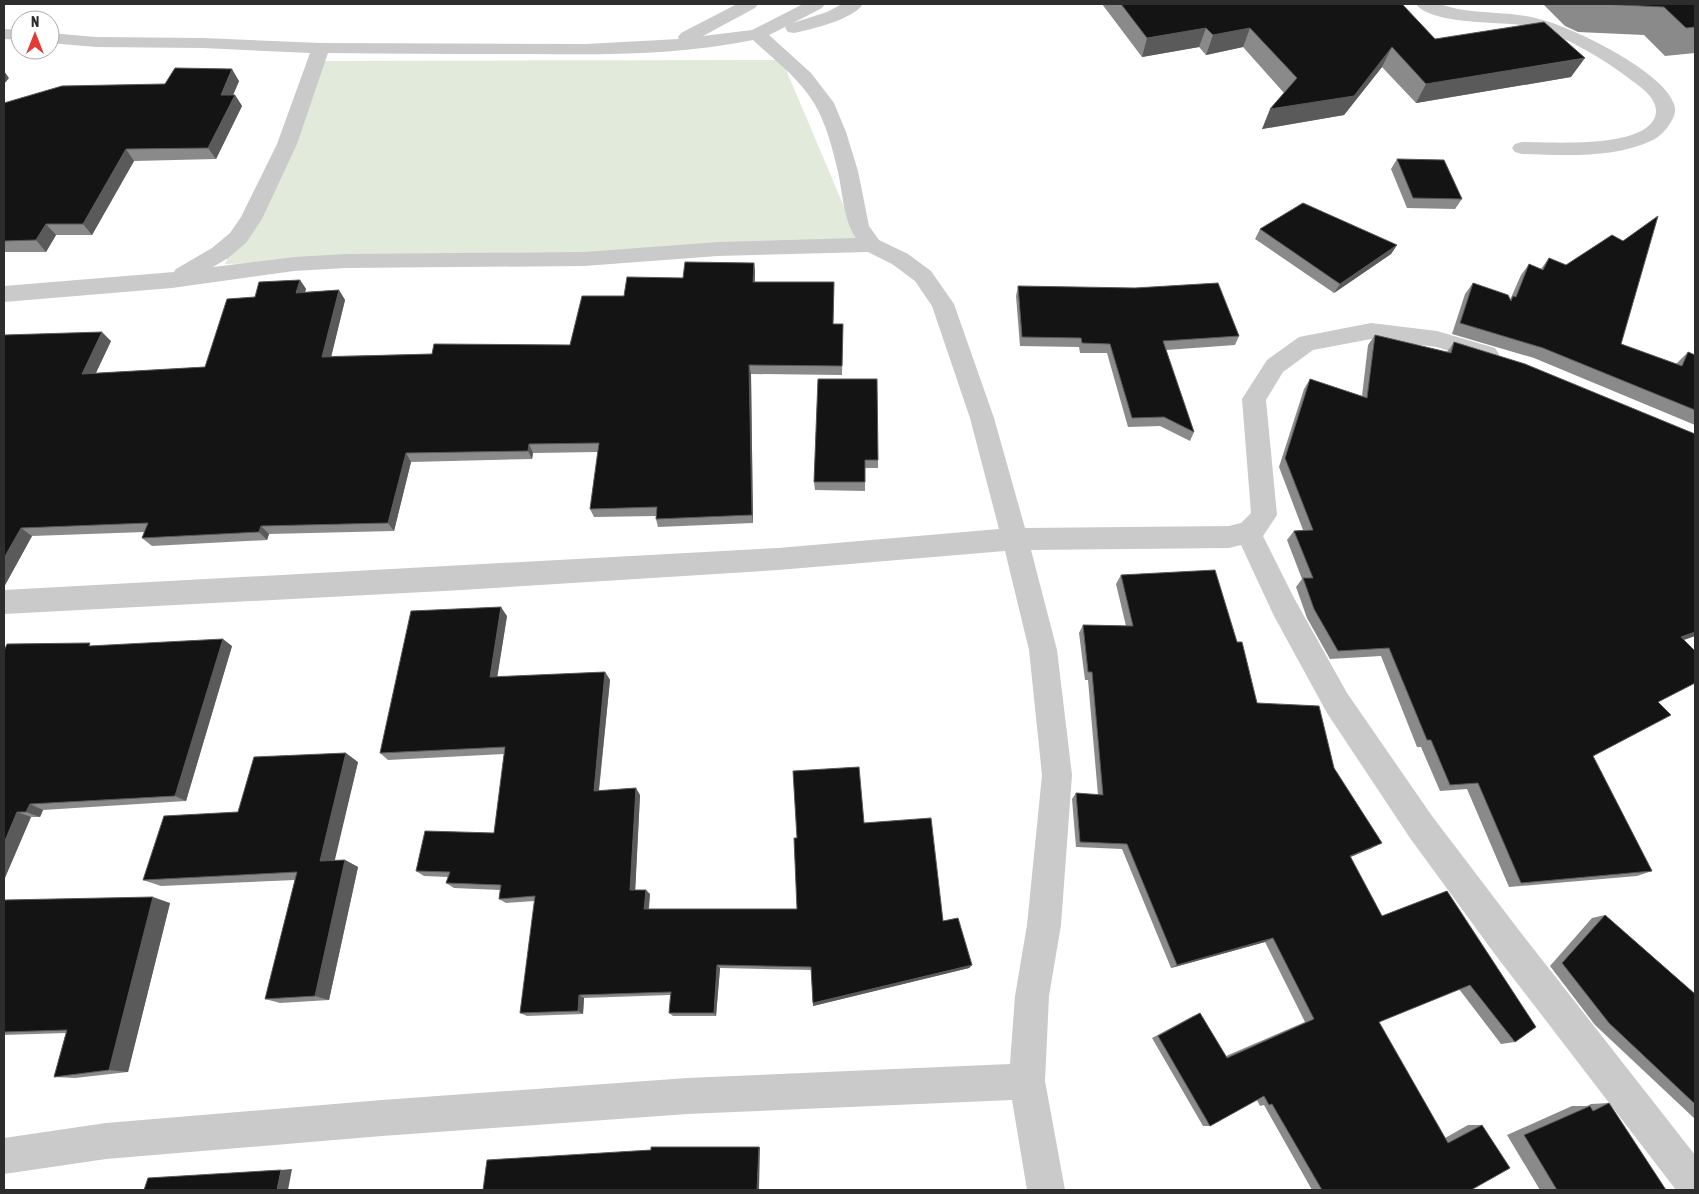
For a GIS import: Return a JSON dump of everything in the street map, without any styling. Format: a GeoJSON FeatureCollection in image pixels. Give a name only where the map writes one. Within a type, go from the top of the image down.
{"type":"FeatureCollection","features":[{"type":"Feature","properties":{"kind":"street"},"geometry":{"type":"LineString","coordinates":[[660,46],[703,30],[749,4]]}},
{"type":"Feature","properties":{"kind":"street"},"geometry":{"type":"LineString","coordinates":[[762,31],[816,4]]}},
{"type":"Feature","properties":{"kind":"street"},"geometry":{"type":"LineString","coordinates":[[60,39],[96,42],[203,43],[321,48],[586,49],[660,46],[732,39],[762,31],[794,28],[818,22],[854,4]]}},
{"type":"Feature","properties":{"kind":"street"},"geometry":{"type":"LineString","coordinates":[[1425,4],[1436,10],[1458,15],[1524,20],[1570,36],[1627,69],[1650,86],[1664,102],[1664,117],[1658,127],[1642,138],[1604,146],[1522,148]]}},
{"type":"Feature","properties":{"kind":"street"},"geometry":{"type":"LineString","coordinates":[[762,31],[804,77],[824,103],[836,132],[848,171],[859,227],[871,245]]}},
{"type":"Feature","properties":{"kind":"street"},"geometry":{"type":"LineString","coordinates":[[172,280],[197,268],[220,253],[238,238],[251,219],[287,144],[321,48]]}},
{"type":"Feature","properties":{"kind":"street"},"geometry":{"type":"LineString","coordinates":[[4,294],[172,280],[294,264],[346,260],[584,259],[668,252],[871,245],[900,259],[923,276],[943,304],[982,418],[1043,650],[1057,775],[1044,926],[1032,996],[1027,1081],[1046,1190]]}},
{"type":"Feature","properties":{"kind":"street"},"geometry":{"type":"LineString","coordinates":[[4,602],[423,581],[749,561],[1015,539],[1229,538],[1249,533],[1258,525],[1264,515],[1254,399],[1275,366],[1307,343],[1371,331],[1437,339],[1507,361]]}},
{"type":"Feature","properties":{"kind":"street"},"geometry":{"type":"LineString","coordinates":[[1249,533],[1284,607],[1337,703],[1421,827],[1695,1185]]}},
{"type":"Feature","properties":{"kind":"street"},"geometry":{"type":"LineString","coordinates":[[4,1156],[106,1141],[382,1118],[687,1096],[1027,1081]]}},
{"type":"Feature","properties":{"kind":"green space"},"geometry":{"type":"Polygon","coordinates":[[[782,60],[861,247],[225,264],[314,61],[782,60]]]}},
{"type":"Feature","properties":{"kind":"building"},"geometry":{"type":"Polygon","coordinates":[[[1121,4],[1402,4],[1435,39],[1544,22],[1585,58],[1426,84],[1392,47],[1354,96],[1270,109],[1297,78],[1250,28],[1213,35],[1206,28],[1147,38],[1121,4]]]}},
{"type":"Feature","properties":{"kind":"building"},"geometry":{"type":"Polygon","coordinates":[[[1601,4],[1695,4],[1695,27],[1686,28],[1664,7],[1601,4]]]}},
{"type":"Feature","properties":{"kind":"building"},"geometry":{"type":"Polygon","coordinates":[[[175,68],[232,69],[221,95],[235,95],[208,148],[126,149],[83,224],[46,224],[36,240],[4,241],[4,103],[62,86],[165,84],[175,68]]]}},
{"type":"Feature","properties":{"kind":"building"},"geometry":{"type":"Polygon","coordinates":[[[1397,159],[1444,160],[1462,199],[1413,198],[1397,159]]]}},
{"type":"Feature","properties":{"kind":"building"},"geometry":{"type":"Polygon","coordinates":[[[1303,203],[1397,245],[1340,284],[1260,229],[1303,203]]]}},
{"type":"Feature","properties":{"kind":"building"},"geometry":{"type":"Polygon","coordinates":[[[1658,216],[1621,344],[1682,366],[1688,352],[1695,355],[1695,410],[1543,348],[1460,323],[1473,283],[1508,295],[1511,301],[1513,296],[1516,297],[1529,264],[1543,270],[1549,258],[1566,265],[1612,235],[1623,241],[1658,216]]]}},
{"type":"Feature","properties":{"kind":"building"},"geometry":{"type":"Polygon","coordinates":[[[685,262],[754,263],[753,282],[834,282],[833,324],[843,324],[842,366],[749,365],[752,515],[656,519],[657,507],[590,509],[599,443],[529,444],[528,451],[406,453],[388,523],[261,526],[259,532],[142,538],[148,523],[21,528],[4,558],[4,335],[102,332],[82,374],[205,367],[227,299],[255,297],[259,282],[300,280],[296,293],[339,290],[322,357],[432,354],[434,344],[570,345],[582,296],[624,296],[627,277],[683,278],[685,262]]]}},
{"type":"Feature","properties":{"kind":"building"},"geometry":{"type":"Polygon","coordinates":[[[1218,283],[1239,336],[1163,341],[1194,432],[1164,417],[1132,418],[1110,344],[1082,343],[1081,338],[1022,337],[1018,286],[1135,288],[1218,283]]]}},
{"type":"Feature","properties":{"kind":"building"},"geometry":{"type":"Polygon","coordinates":[[[1375,335],[1451,353],[1454,342],[1525,364],[1695,434],[1695,632],[1681,637],[1695,651],[1695,683],[1658,702],[1671,715],[1593,756],[1652,871],[1521,883],[1478,783],[1450,785],[1431,740],[1427,740],[1389,648],[1338,651],[1314,609],[1303,578],[1313,578],[1294,531],[1313,530],[1285,458],[1310,379],[1367,398],[1375,335]]]}},
{"type":"Feature","properties":{"kind":"building"},"geometry":{"type":"Polygon","coordinates":[[[818,379],[877,379],[878,460],[865,460],[865,482],[814,482],[818,379]]]}},
{"type":"Feature","properties":{"kind":"building"},"geometry":{"type":"Polygon","coordinates":[[[1215,570],[1237,642],[1242,642],[1257,703],[1319,706],[1334,768],[1382,843],[1350,856],[1382,916],[1447,891],[1536,1027],[1515,1042],[1470,985],[1379,1022],[1448,1143],[1482,1125],[1510,1168],[1471,1190],[1322,1190],[1272,1104],[1269,1105],[1264,1096],[1210,1126],[1158,1036],[1200,1013],[1227,1058],[1314,1019],[1273,938],[1177,965],[1127,844],[1080,842],[1076,793],[1103,795],[1092,672],[1088,672],[1083,625],[1133,626],[1121,575],[1215,570]]]}},
{"type":"Feature","properties":{"kind":"building"},"geometry":{"type":"Polygon","coordinates":[[[501,607],[490,677],[605,672],[594,791],[636,788],[630,890],[646,890],[644,909],[797,909],[794,838],[797,838],[793,771],[859,767],[864,823],[931,818],[943,921],[958,918],[972,965],[813,1003],[811,967],[717,965],[714,1013],[669,1013],[671,992],[579,995],[578,1011],[520,1013],[535,896],[499,899],[501,885],[446,883],[450,872],[416,871],[425,831],[494,833],[505,747],[380,753],[411,611],[501,607]]]}},
{"type":"Feature","properties":{"kind":"building"},"geometry":{"type":"Polygon","coordinates":[[[223,639],[175,796],[30,804],[26,812],[17,812],[4,843],[4,651],[7,644],[90,643],[89,646],[223,639]]]}},
{"type":"Feature","properties":{"kind":"building"},"geometry":{"type":"Polygon","coordinates":[[[346,753],[320,861],[345,860],[315,996],[265,999],[297,872],[143,880],[164,816],[238,812],[254,757],[346,753]]]}},
{"type":"Feature","properties":{"kind":"building"},"geometry":{"type":"Polygon","coordinates":[[[153,897],[109,1070],[54,1077],[67,1030],[4,1032],[5,900],[153,897]]]}},
{"type":"Feature","properties":{"kind":"building"},"geometry":{"type":"Polygon","coordinates":[[[1605,915],[1695,994],[1695,1104],[1609,1023],[1562,963],[1605,915]]]}},
{"type":"Feature","properties":{"kind":"building"},"geometry":{"type":"Polygon","coordinates":[[[1609,1103],[1666,1190],[1557,1190],[1524,1135],[1590,1106],[1593,1111],[1609,1103]]]}},
{"type":"Feature","properties":{"kind":"building"},"geometry":{"type":"Polygon","coordinates":[[[651,1147],[759,1147],[757,1190],[483,1190],[487,1160],[651,1150],[651,1147]]]}},
{"type":"Feature","properties":{"kind":"building"},"geometry":{"type":"Polygon","coordinates":[[[281,1170],[277,1190],[144,1190],[148,1178],[281,1170]]]}}]}
